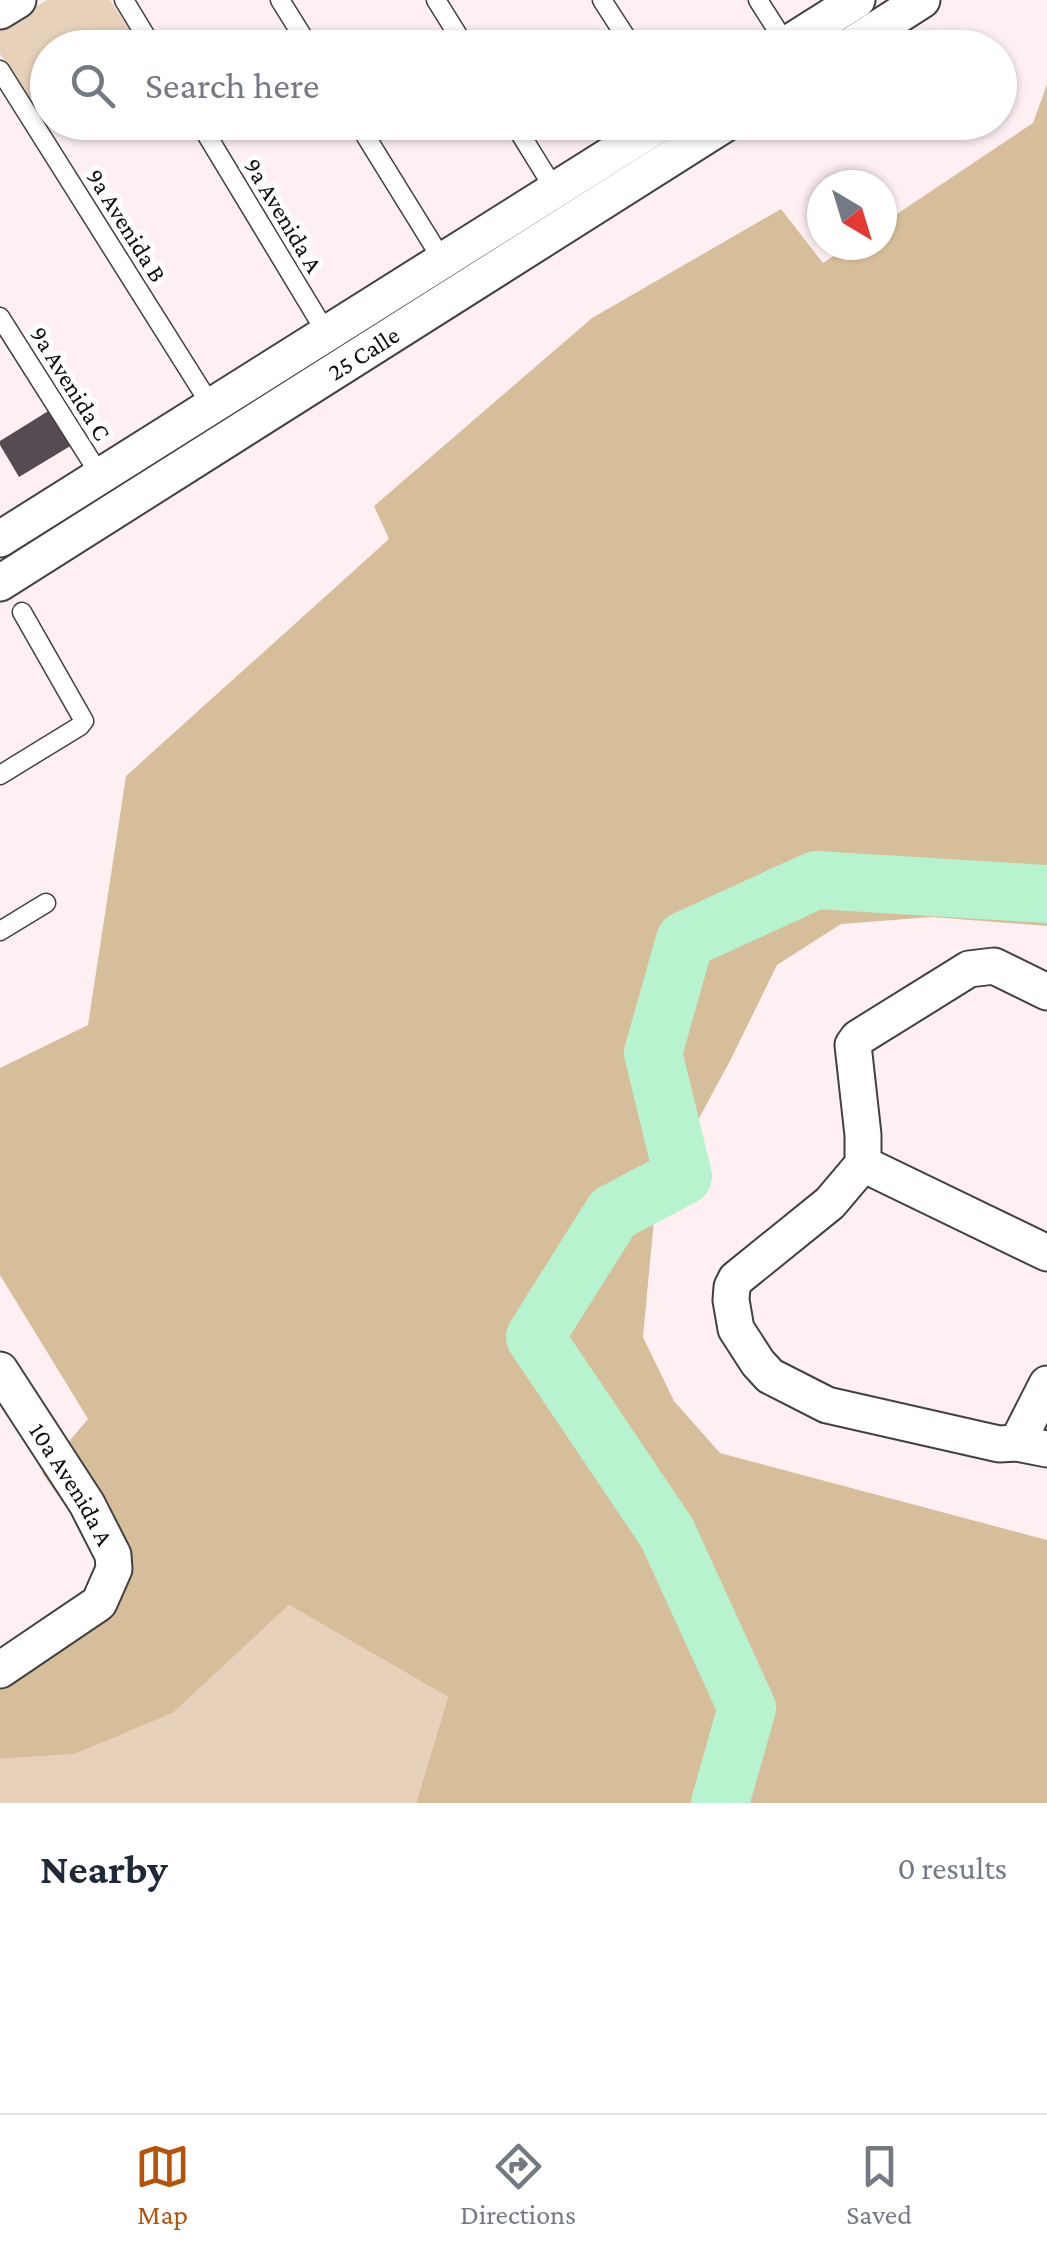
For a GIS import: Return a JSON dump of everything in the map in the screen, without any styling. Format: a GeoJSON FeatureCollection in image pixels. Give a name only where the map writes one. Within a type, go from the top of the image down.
{"type":"FeatureCollection","features":[{"type":"Feature","properties":{"kind":"street"},"geometry":{"type":"LineString","coordinates":[[0,12],[18,0]]}},
{"type":"Feature","properties":{"kind":"street"},"geometry":{"type":"LineString","coordinates":[[809,30],[857,0]]}},
{"type":"Feature","properties":{"kind":"street"},"geometry":{"type":"LineString","coordinates":[[875,30],[922,0]]}},
{"type":"Feature","properties":{"kind":"street","name":"25 Calle"},"geometry":{"type":"LineString","coordinates":[[12,532],[635,140]]}},
{"type":"Feature","properties":{"kind":"street","name":"25 Calle"},"geometry":{"type":"LineString","coordinates":[[0,583],[700,140]]}},
{"type":"Feature","properties":{"kind":"street"},"geometry":{"type":"LineString","coordinates":[[12,532],[44,555]]}},
{"type":"Feature","properties":{"kind":"street"},"geometry":{"type":"LineString","coordinates":[[1047,992],[994,966],[969,970],[858,1038],[853,1044],[863,1164],[830,1203],[736,1279],[731,1300],[736,1329],[758,1364],[770,1376],[827,1404],[999,1444],[1032,1446],[1047,1384]]}},
{"type":"Feature","properties":{"kind":"street"},"geometry":{"type":"LineString","coordinates":[[863,1164],[1047,1254]]}},
{"type":"Feature","properties":{"kind":"street","name":"10a Avenida A"},"geometry":{"type":"LineString","coordinates":[[0,1370],[87,1504],[113,1555],[114,1568],[98,1604],[0,1670]]}},
{"type":"Feature","properties":{"kind":"lane"},"geometry":{"type":"LineString","coordinates":[[124,0],[142,30]]}},
{"type":"Feature","properties":{"kind":"lane"},"geometry":{"type":"LineString","coordinates":[[280,0],[299,30]]}},
{"type":"Feature","properties":{"kind":"lane"},"geometry":{"type":"LineString","coordinates":[[436,0],[455,30]]}},
{"type":"Feature","properties":{"kind":"lane"},"geometry":{"type":"LineString","coordinates":[[602,0],[621,30]]}},
{"type":"Feature","properties":{"kind":"lane"},"geometry":{"type":"LineString","coordinates":[[758,0],[774,30]]}},
{"type":"Feature","properties":{"kind":"lane","name":"9a Avenida B"},"geometry":{"type":"LineString","coordinates":[[0,70],[30,118]]}},
{"type":"Feature","properties":{"kind":"lane","name":"9a Avenida B"},"geometry":{"type":"LineString","coordinates":[[44,140],[212,407]]}},
{"type":"Feature","properties":{"kind":"lane","name":"9a Avenida A"},"geometry":{"type":"LineString","coordinates":[[209,140],[327,334]]}},
{"type":"Feature","properties":{"kind":"lane"},"geometry":{"type":"LineString","coordinates":[[367,140],[443,261]]}},
{"type":"Feature","properties":{"kind":"lane"},"geometry":{"type":"LineString","coordinates":[[524,140],[555,190]]}},
{"type":"Feature","properties":{"kind":"lane","name":"9a Avenida C"},"geometry":{"type":"LineString","coordinates":[[0,317],[100,475]]}},
{"type":"Feature","properties":{"kind":"lane"},"geometry":{"type":"LineString","coordinates":[[0,775],[84,721],[22,612]]}},
{"type":"Feature","properties":{"kind":"lane"},"geometry":{"type":"LineString","coordinates":[[0,930],[46,903]]}},
{"type":"Feature","properties":{"kind":"shaded area"},"geometry":{"type":"Polygon","coordinates":[[[47,0],[110,0],[130,30],[30,30],[30,98],[0,54],[0,29],[47,0]]]}},
{"type":"Feature","properties":{"kind":"shaded area"},"geometry":{"type":"Polygon","coordinates":[[[1047,84],[1047,926],[932,917],[841,924],[777,965],[684,1146],[654,1220],[643,1337],[674,1401],[720,1453],[1047,1540],[1047,1803],[416,1803],[448,1697],[289,1605],[173,1713],[75,1754],[0,1759],[0,1665],[114,1574],[42,1473],[88,1419],[0,1275],[0,1068],[88,1025],[126,776],[389,539],[374,506],[592,318],[781,209],[807,242],[807,260],[897,260],[897,214],[1008,140],[1017,140],[1017,134],[1033,123],[1047,84]]]}},
{"type":"Feature","properties":{"kind":"shaded area"},"geometry":{"type":"Polygon","coordinates":[[[289,1605],[448,1697],[416,1803],[0,1803],[0,1759],[75,1754],[173,1713],[289,1605]]]}},
{"type":"Feature","properties":{"kind":"building"},"geometry":{"type":"Polygon","coordinates":[[[50,410],[72,445],[19,477],[0,441],[50,410]]]}},
{"type":"Feature","properties":{"kind":"waterway"},"geometry":{"type":"LineString","coordinates":[[720,1803],[747,1708],[667,1533],[535,1337],[613,1213],[683,1176],[653,1053],[685,940],[816,880],[1047,894]]}}]}
